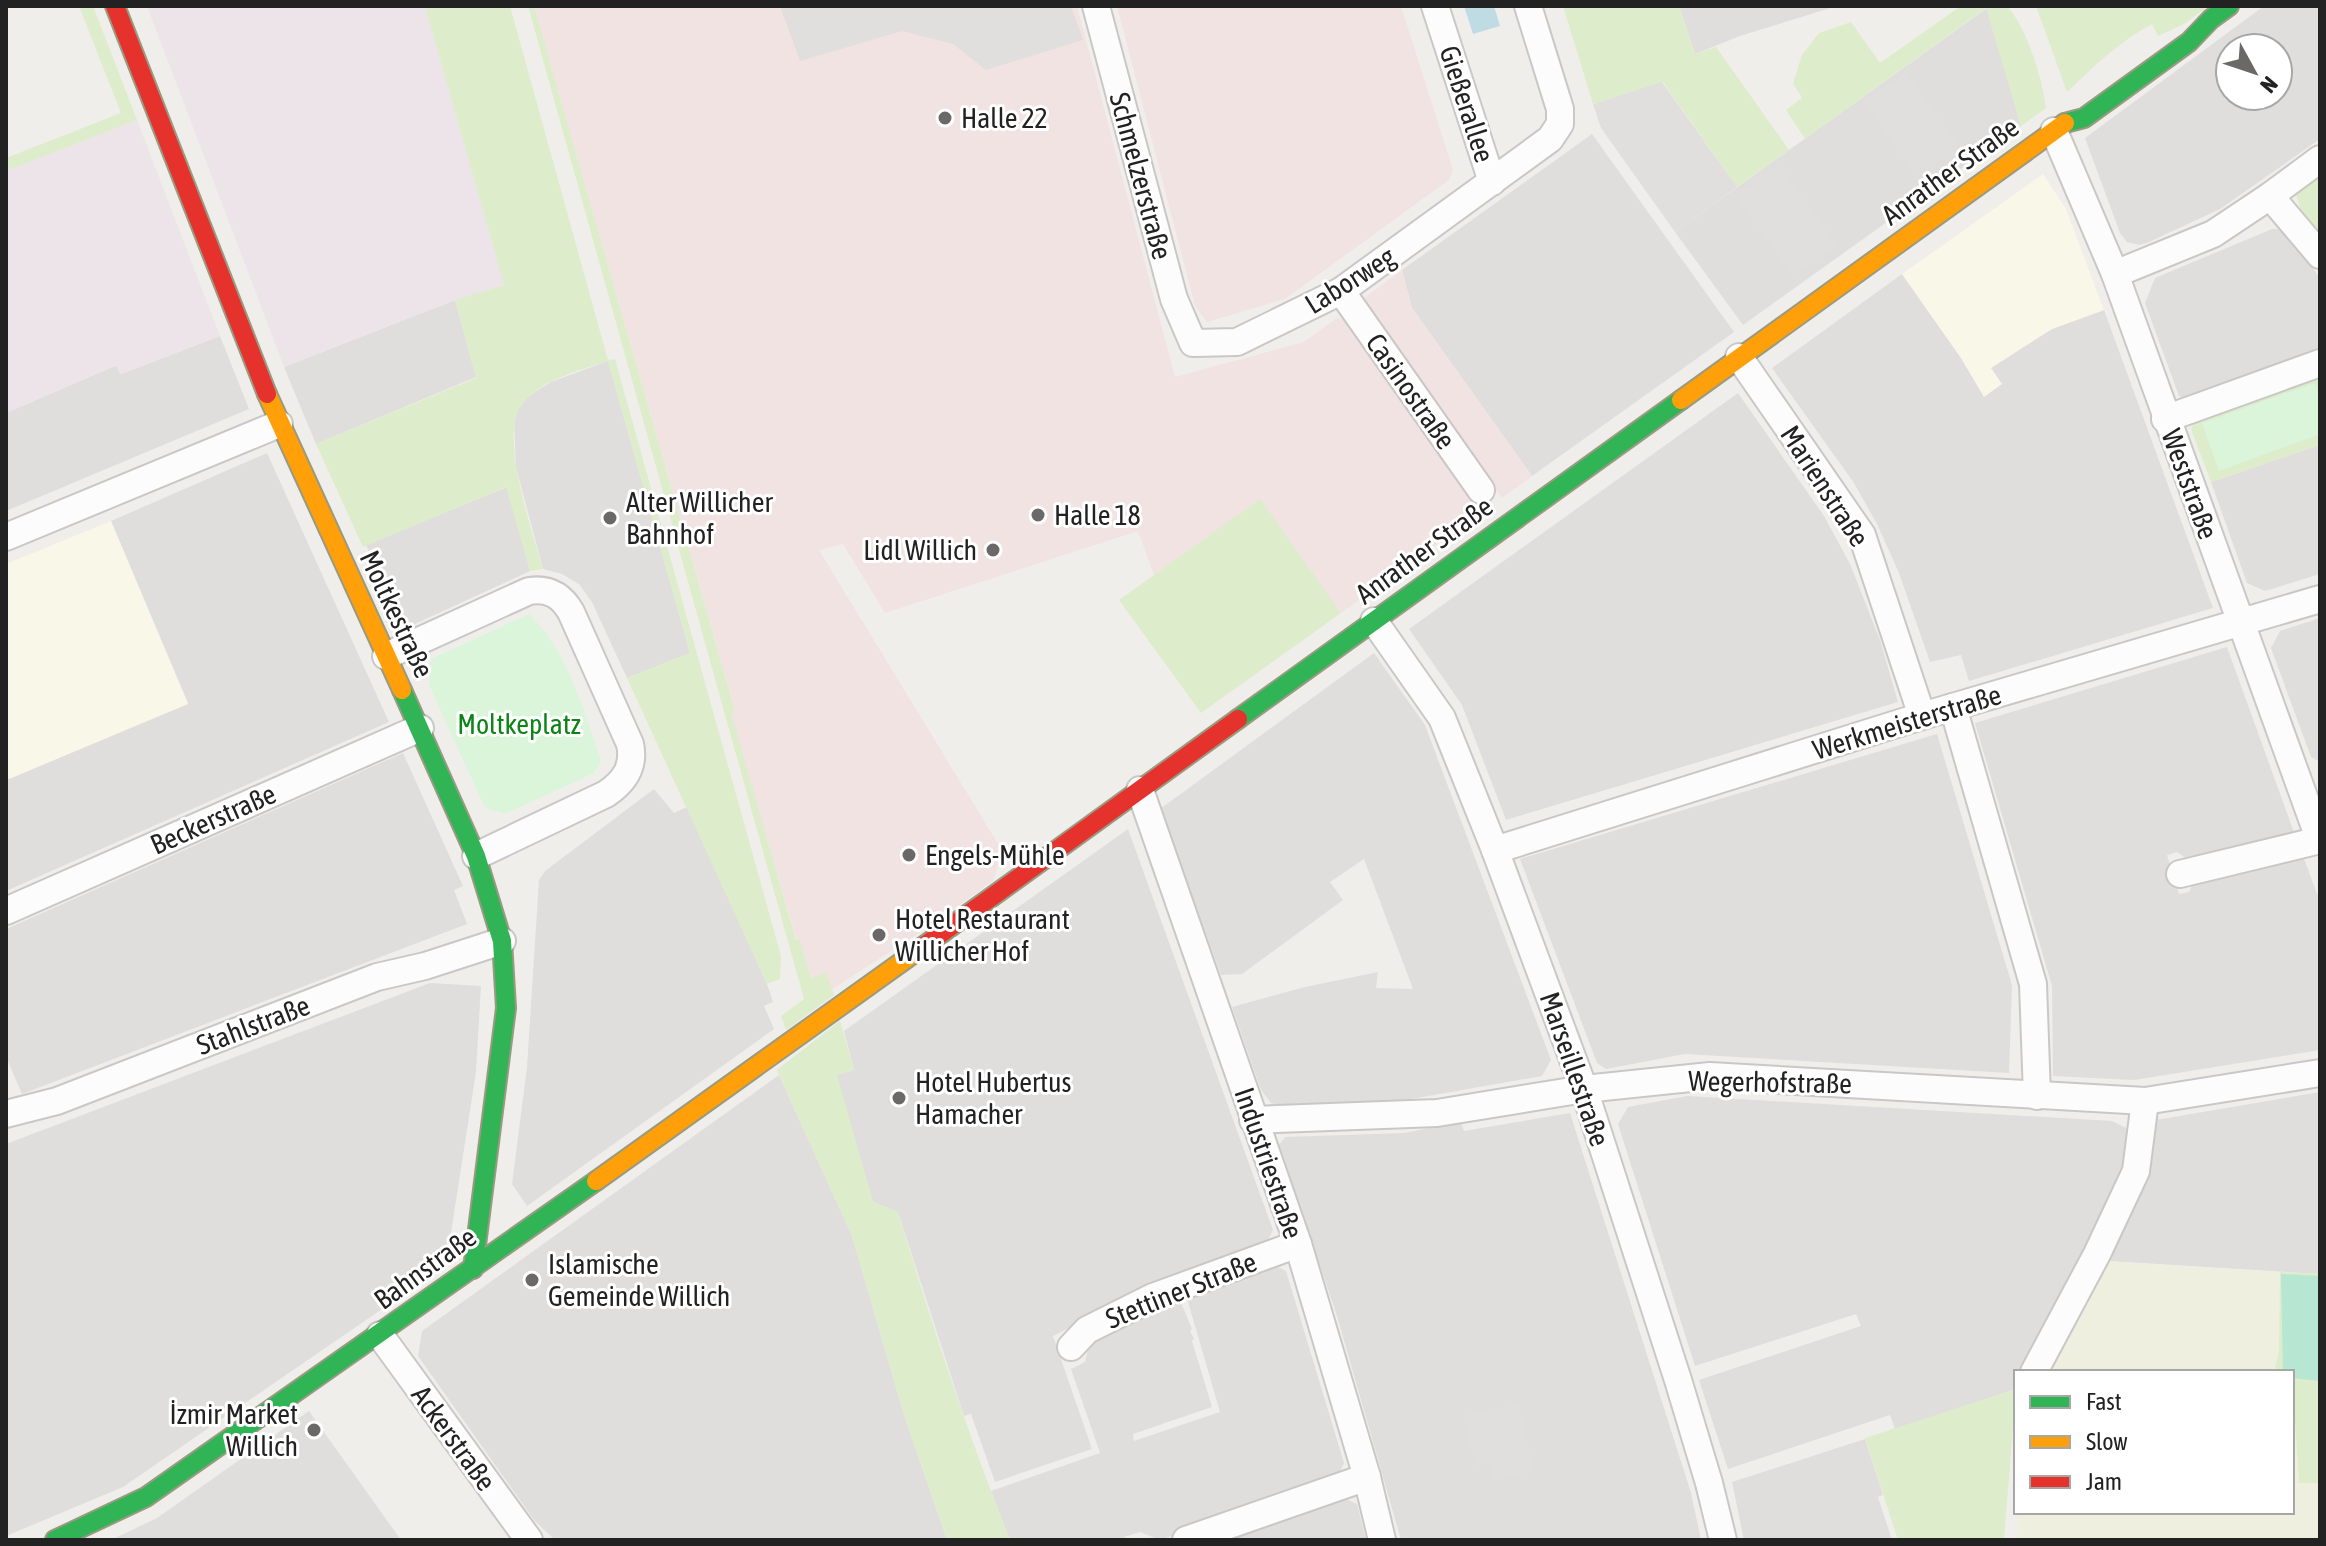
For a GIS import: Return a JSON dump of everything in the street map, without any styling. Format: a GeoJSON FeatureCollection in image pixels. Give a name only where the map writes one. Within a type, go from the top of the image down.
{"type":"FeatureCollection","features":[{"type":"Feature","properties":{"kind":"street","name":"Moltkestraße"},"geometry":{"type":"LineString","coordinates":[[115,6],[279,424],[476,856],[502,941],[506,1008],[473,1269]]}},
{"type":"Feature","properties":{"kind":"street","name":"Schmelzerstraße"},"geometry":{"type":"LineString","coordinates":[[1096,6],[1174,299],[1193,343]]}},
{"type":"Feature","properties":{"kind":"street","name":"Gießerallee"},"geometry":{"type":"LineString","coordinates":[[1435,6],[1492,182],[1550,139],[1560,124],[1560,109],[1528,6]]}},
{"type":"Feature","properties":{"kind":"street","name":"Anrather Straße"},"geometry":{"type":"LineString","coordinates":[[816,1024],[2060,127],[2084,118],[2189,42],[2229,6]]}},
{"type":"Feature","properties":{"kind":"street","name":"Anrather Straße"},"geometry":{"type":"LineString","coordinates":[[2153,45],[2211,19]]}},
{"type":"Feature","properties":{"kind":"street","name":"Anrather Straße"},"geometry":{"type":"LineString","coordinates":[[2060,127],[2097,85]]}},
{"type":"Feature","properties":{"kind":"street","name":"Weststraße"},"geometry":{"type":"LineString","coordinates":[[2060,127],[2240,622],[2309,774],[2320,841],[2180,874]]}},
{"type":"Feature","properties":{"kind":"street"},"geometry":{"type":"LineString","coordinates":[[2115,274],[2213,234],[2320,159]]}},
{"type":"Feature","properties":{"kind":"street","name":"Laborweg"},"geometry":{"type":"LineString","coordinates":[[1193,343],[1237,342],[1341,291],[1492,182]]}},
{"type":"Feature","properties":{"kind":"street"},"geometry":{"type":"LineString","coordinates":[[2270,196],[2320,255]]}},
{"type":"Feature","properties":{"kind":"street","name":"Casinostraße"},"geometry":{"type":"LineString","coordinates":[[1341,291],[1481,490]]}},
{"type":"Feature","properties":{"kind":"street","name":"Marienstraße"},"geometry":{"type":"LineString","coordinates":[[1739,357],[1862,535],[1922,716]]}},
{"type":"Feature","properties":{"kind":"street"},"geometry":{"type":"LineString","coordinates":[[2165,419],[2320,363]]}},
{"type":"Feature","properties":{"kind":"street"},"geometry":{"type":"LineString","coordinates":[[6,537],[279,424]]}},
{"type":"Feature","properties":{"kind":"street"},"geometry":{"type":"LineString","coordinates":[[386,656],[529,591],[555,594],[571,612],[630,744],[632,759],[627,774],[606,794],[476,856]]}},
{"type":"Feature","properties":{"kind":"street","name":"Werkmeisterstraße"},"geometry":{"type":"LineString","coordinates":[[1495,850],[1922,716],[2320,599]]}},
{"type":"Feature","properties":{"kind":"street","name":"Marseillestraße"},"geometry":{"type":"LineString","coordinates":[[1374,621],[1442,718],[1495,850],[1584,1089],[1678,1380],[1723,1540]]}},
{"type":"Feature","properties":{"kind":"street"},"geometry":{"type":"LineString","coordinates":[[1953,707],[2033,984],[2037,1096]]}},
{"type":"Feature","properties":{"kind":"street","name":"Beckerstraße"},"geometry":{"type":"LineString","coordinates":[[6,911],[420,728]]}},
{"type":"Feature","properties":{"kind":"street","name":"Industriestraße"},"geometry":{"type":"LineString","coordinates":[[1140,790],[1298,1244],[1367,1477],[1382,1540]]}},
{"type":"Feature","properties":{"kind":"street","name":"Stahlstraße"},"geometry":{"type":"LineString","coordinates":[[6,1114],[57,1101],[377,977],[425,966],[502,941]]}},
{"type":"Feature","properties":{"kind":"street","name":"Bahnstraße"},"geometry":{"type":"LineString","coordinates":[[55,1540],[146,1497],[380,1335],[816,1024]]}},
{"type":"Feature","properties":{"kind":"street","name":"Wegerhofstraße"},"geometry":{"type":"LineString","coordinates":[[1253,1120],[1437,1113],[1584,1089],[1710,1076],[2145,1101],[2320,1073]]}},
{"type":"Feature","properties":{"kind":"street"},"geometry":{"type":"LineString","coordinates":[[2035,1370],[2097,1254],[2136,1171],[2145,1101]]}},
{"type":"Feature","properties":{"kind":"street","name":"Stettiner Straße"},"geometry":{"type":"LineString","coordinates":[[1071,1347],[1087,1330],[1153,1297],[1298,1244]]}},
{"type":"Feature","properties":{"kind":"street","name":"Ackerstraße"},"geometry":{"type":"LineString","coordinates":[[380,1335],[529,1540]]}},
{"type":"Feature","properties":{"kind":"street"},"geometry":{"type":"LineString","coordinates":[[1186,1540],[1367,1477]]}},
{"type":"Feature","properties":{"kind":"shaded area"},"geometry":{"type":"Polygon","coordinates":[[[147,6],[425,6],[504,285],[455,300],[284,367],[147,6]]]}},
{"type":"Feature","properties":{"kind":"shaded area"},"geometry":{"type":"Polygon","coordinates":[[[534,6],[1077,6],[1175,377],[1304,342],[1337,318],[1347,320],[1484,510],[1341,613],[1260,500],[1154,575],[1138,531],[885,613],[843,544],[819,550],[1003,852],[993,881],[831,990],[826,972],[811,978],[800,940],[797,941],[730,713],[735,710],[534,6]]]}},
{"type":"Feature","properties":{"kind":"shaded area"},"geometry":{"type":"Polygon","coordinates":[[[780,6],[1071,6],[1083,40],[986,70],[953,44],[902,31],[800,61],[780,6]]]}},
{"type":"Feature","properties":{"kind":"shaded area"},"geometry":{"type":"Polygon","coordinates":[[[1117,6],[1401,6],[1453,170],[1449,180],[1285,299],[1207,322],[1195,306],[1117,6]]]}},
{"type":"Feature","properties":{"kind":"shaded area"},"geometry":{"type":"Polygon","coordinates":[[[1679,6],[1837,6],[1740,36],[1695,54],[1679,6]]]}},
{"type":"Feature","properties":{"kind":"shaded area"},"geometry":{"type":"Polygon","coordinates":[[[2264,6],[2320,6],[2320,139],[2220,209],[2139,245],[2127,242],[2120,233],[2085,138],[2214,43],[2214,112],[2294,112],[2294,32],[2229,32],[2264,6]]]}},
{"type":"Feature","properties":{"kind":"shaded area"},"geometry":{"type":"Polygon","coordinates":[[[1987,8],[2021,126],[1743,325],[1675,232],[1987,8]]]}},
{"type":"Feature","properties":{"kind":"shaded area"},"geometry":{"type":"Polygon","coordinates":[[[1906,72],[1959,146],[1917,177],[1864,102],[1906,72]]]}},
{"type":"Feature","properties":{"kind":"shaded area"},"geometry":{"type":"Polygon","coordinates":[[[1662,82],[1737,187],[1675,232],[1601,128],[1593,104],[1662,82]]]}},
{"type":"Feature","properties":{"kind":"shaded area"},"geometry":{"type":"Polygon","coordinates":[[[137,120],[220,336],[120,374],[116,365],[6,413],[6,171],[137,120]]]}},
{"type":"Feature","properties":{"kind":"shaded area"},"geometry":{"type":"Polygon","coordinates":[[[1592,134],[1734,332],[1532,476],[1412,308],[1402,270],[1592,134]]]}},
{"type":"Feature","properties":{"kind":"shaded area"},"geometry":{"type":"Polygon","coordinates":[[[1779,165],[1837,246],[1794,276],[1736,196],[1779,165]]]}},
{"type":"Feature","properties":{"kind":"shaded area"},"geometry":{"type":"Polygon","coordinates":[[[2043,174],[2066,209],[2104,310],[2052,329],[1991,368],[2002,384],[1984,397],[1961,358],[1902,274],[2043,174]]]}},
{"type":"Feature","properties":{"kind":"shaded area"},"geometry":{"type":"Polygon","coordinates":[[[2272,229],[2281,229],[2288,234],[2320,278],[2320,355],[2193,402],[2179,396],[2145,303],[2155,278],[2272,229]]]}},
{"type":"Feature","properties":{"kind":"shaded area"},"geometry":{"type":"Polygon","coordinates":[[[1402,270],[1412,308],[1532,476],[1502,498],[1363,306],[1364,298],[1402,270]]]}},
{"type":"Feature","properties":{"kind":"shaded area"},"geometry":{"type":"Polygon","coordinates":[[[1902,274],[1984,396],[2001,384],[1990,368],[2052,329],[2104,310],[2213,608],[1969,681],[1961,655],[1930,662],[1899,573],[1877,524],[1854,483],[1772,368],[1902,274]]]}},
{"type":"Feature","properties":{"kind":"shaded area"},"geometry":{"type":"Polygon","coordinates":[[[455,300],[476,377],[316,444],[284,367],[455,300]]]}},
{"type":"Feature","properties":{"kind":"shaded area"},"geometry":{"type":"Polygon","coordinates":[[[220,336],[249,409],[6,511],[6,413],[117,365],[121,374],[220,336]]]}},
{"type":"Feature","properties":{"kind":"shaded area"},"geometry":{"type":"Polygon","coordinates":[[[608,361],[690,653],[627,678],[592,602],[579,584],[562,574],[543,569],[516,467],[514,419],[520,406],[530,395],[551,382],[608,361]]]}},
{"type":"Feature","properties":{"kind":"shaded area"},"geometry":{"type":"Polygon","coordinates":[[[1738,393],[1824,516],[1850,564],[1880,640],[1898,702],[1506,820],[1462,705],[1409,629],[1738,393]]]}},
{"type":"Feature","properties":{"kind":"shaded area"},"geometry":{"type":"Polygon","coordinates":[[[2320,445],[2320,574],[2265,591],[2247,583],[2211,482],[2320,445]]]}},
{"type":"Feature","properties":{"kind":"shaded area"},"geometry":{"type":"Polygon","coordinates":[[[267,453],[389,722],[6,891],[6,780],[188,703],[111,521],[267,453]]]}},
{"type":"Feature","properties":{"kind":"shaded area"},"geometry":{"type":"Polygon","coordinates":[[[507,487],[530,571],[404,629],[366,545],[507,487]]]}},
{"type":"Feature","properties":{"kind":"shaded area"},"geometry":{"type":"Polygon","coordinates":[[[111,521],[188,704],[9,779],[6,772],[6,564],[111,521]]]}},
{"type":"Feature","properties":{"kind":"shaded area"},"geometry":{"type":"Polygon","coordinates":[[[2320,618],[2320,762],[2311,757],[2271,648],[2280,631],[2320,618]]]}},
{"type":"Feature","properties":{"kind":"shaded area"},"geometry":{"type":"Polygon","coordinates":[[[2227,647],[2296,838],[2191,862],[2177,852],[2167,855],[2179,894],[2189,892],[2196,877],[2302,853],[2320,902],[2320,1050],[2134,1080],[2053,1076],[2052,986],[1975,723],[2227,647]]]}},
{"type":"Feature","properties":{"kind":"shaded area"},"geometry":{"type":"Polygon","coordinates":[[[1374,653],[1425,725],[1551,1060],[1542,1076],[1423,1097],[1383,1103],[1282,1106],[1271,1103],[1261,1090],[1232,1007],[1305,987],[1378,972],[1376,988],[1413,989],[1364,859],[1330,882],[1343,900],[1242,974],[1221,975],[1160,809],[1374,653]]]}},
{"type":"Feature","properties":{"kind":"shaded area"},"geometry":{"type":"Polygon","coordinates":[[[1937,734],[2012,985],[2009,1073],[1685,1054],[1606,1069],[1597,1063],[1520,859],[1937,734]]]}},
{"type":"Feature","properties":{"kind":"shaded area"},"geometry":{"type":"Polygon","coordinates":[[[403,753],[463,886],[454,890],[467,924],[22,1094],[6,1057],[6,929],[403,753]]]}},
{"type":"Feature","properties":{"kind":"shaded area"},"geometry":{"type":"Polygon","coordinates":[[[654,789],[674,813],[687,807],[767,984],[773,1002],[764,1006],[774,1029],[527,1206],[512,1184],[527,1067],[539,880],[545,871],[654,789]]]}},
{"type":"Feature","properties":{"kind":"shaded area"},"geometry":{"type":"Polygon","coordinates":[[[1128,829],[1273,1230],[1266,1244],[1158,1283],[1053,1336],[1092,1449],[995,1482],[971,1414],[964,1416],[898,1212],[873,1202],[836,1075],[854,1070],[844,1031],[1128,829]]]}},
{"type":"Feature","properties":{"kind":"shaded area"},"geometry":{"type":"Polygon","coordinates":[[[430,983],[481,986],[476,1072],[446,1265],[123,1487],[6,1536],[6,1144],[430,983]]]}},
{"type":"Feature","properties":{"kind":"shaded area"},"geometry":{"type":"Polygon","coordinates":[[[779,1075],[852,1236],[904,1415],[947,1540],[555,1540],[534,1520],[418,1356],[422,1331],[779,1075]]]}},
{"type":"Feature","properties":{"kind":"shaded area"},"geometry":{"type":"Polygon","coordinates":[[[2320,1092],[2320,1274],[2110,1261],[2151,1166],[2156,1120],[2320,1092]]]}},
{"type":"Feature","properties":{"kind":"shaded area"},"geometry":{"type":"Polygon","coordinates":[[[1687,1096],[2112,1121],[2126,1128],[2131,1143],[2129,1161],[2028,1370],[2014,1370],[2014,1390],[1895,1429],[1890,1415],[1728,1469],[1699,1380],[1861,1326],[1856,1314],[1695,1366],[1618,1124],[1628,1107],[1687,1096]]]}},
{"type":"Feature","properties":{"kind":"shaded area"},"geometry":{"type":"Polygon","coordinates":[[[1570,1113],[1691,1493],[1701,1540],[1401,1540],[1337,1316],[1279,1145],[1285,1137],[1404,1133],[1461,1122],[1464,1131],[1570,1113]]]}},
{"type":"Feature","properties":{"kind":"shaded area"},"geometry":{"type":"Polygon","coordinates":[[[1273,1264],[1286,1271],[1344,1463],[1338,1477],[1160,1540],[1140,1532],[1124,1537],[1124,1540],[1010,1540],[991,1491],[1100,1453],[1071,1369],[1085,1362],[1090,1341],[1179,1298],[1192,1329],[1192,1341],[1212,1407],[1133,1434],[1134,1441],[1220,1412],[1186,1295],[1273,1264]]]}},
{"type":"Feature","properties":{"kind":"shaded area"},"geometry":{"type":"Polygon","coordinates":[[[1518,1404],[1534,1470],[1493,1481],[1489,1463],[1475,1466],[1463,1416],[1518,1404]]]}},
{"type":"Feature","properties":{"kind":"shaded area"},"geometry":{"type":"Polygon","coordinates":[[[309,1411],[401,1540],[111,1540],[157,1518],[309,1411]]]}},
{"type":"Feature","properties":{"kind":"shaded area"},"geometry":{"type":"Polygon","coordinates":[[[1865,1439],[1883,1495],[1878,1497],[1892,1540],[1744,1540],[1732,1482],[1865,1439]]]}},
{"type":"Feature","properties":{"kind":"shaded area"},"geometry":{"type":"Polygon","coordinates":[[[1344,1498],[1357,1504],[1366,1540],[1224,1540],[1344,1498]]]}},
{"type":"Feature","properties":{"kind":"green space"},"geometry":{"type":"Polygon","coordinates":[[[79,6],[93,6],[137,120],[6,171],[6,158],[121,113],[79,6]]]}},
{"type":"Feature","properties":{"kind":"green space"},"geometry":{"type":"Polygon","coordinates":[[[425,6],[510,6],[608,360],[615,359],[781,956],[780,979],[767,984],[627,678],[690,653],[608,361],[573,372],[538,389],[521,406],[515,420],[514,439],[520,486],[543,569],[530,571],[506,487],[363,547],[316,444],[476,378],[455,300],[504,285],[425,6]]]}},
{"type":"Feature","properties":{"kind":"green space"},"geometry":{"type":"Polygon","coordinates":[[[528,6],[534,6],[735,711],[731,713],[796,940],[800,940],[811,978],[826,972],[834,995],[786,1030],[781,1016],[804,999],[528,6]]]}},
{"type":"Feature","properties":{"kind":"green space"},"geometry":{"type":"Polygon","coordinates":[[[1563,6],[1679,6],[1695,54],[1716,47],[1789,150],[1737,187],[1663,82],[1593,104],[1563,6]]]}},
{"type":"Feature","properties":{"kind":"green space"},"geometry":{"type":"Polygon","coordinates":[[[1961,6],[2006,6],[2013,14],[2032,54],[2046,108],[2021,126],[1986,8],[1805,139],[1786,110],[1802,98],[1793,83],[1802,55],[1819,33],[1851,22],[1880,63],[1961,6]]]}},
{"type":"Feature","properties":{"kind":"green space"},"geometry":{"type":"Polygon","coordinates":[[[2036,6],[2208,6],[2184,24],[2158,36],[2152,24],[2140,31],[2107,55],[2067,92],[2036,6]]]}},
{"type":"Feature","properties":{"kind":"green space"},"geometry":{"type":"Polygon","coordinates":[[[2320,172],[2320,237],[2301,211],[2296,194],[2320,172]]]}},
{"type":"Feature","properties":{"kind":"green space"},"geometry":{"type":"Polygon","coordinates":[[[2320,370],[2320,445],[2211,482],[2191,429],[2197,415],[2320,370]]]}},
{"type":"Feature","properties":{"kind":"green space"},"geometry":{"type":"Polygon","coordinates":[[[2315,383],[2320,398],[2320,434],[2219,471],[2202,423],[2315,383]]]}},
{"type":"Feature","properties":{"kind":"green space"},"geometry":{"type":"Polygon","coordinates":[[[1260,499],[1341,613],[1201,713],[1119,600],[1260,499]]]}},
{"type":"Feature","properties":{"kind":"green space","name":"Moltkeplatz"},"geometry":{"type":"Polygon","coordinates":[[[529,614],[543,629],[564,664],[601,761],[594,773],[505,814],[485,808],[429,685],[431,659],[529,614]]]}},
{"type":"Feature","properties":{"kind":"green space"},"geometry":{"type":"Polygon","coordinates":[[[840,1021],[854,1070],[837,1075],[873,1202],[898,1212],[950,1377],[1010,1540],[947,1540],[904,1415],[852,1236],[777,1070],[840,1021]]]}},
{"type":"Feature","properties":{"kind":"green space"},"geometry":{"type":"Polygon","coordinates":[[[2102,1261],[2280,1272],[2279,1351],[2274,1370],[2040,1370],[2102,1261]]]}},
{"type":"Feature","properties":{"kind":"green space"},"geometry":{"type":"Polygon","coordinates":[[[2280,1272],[2320,1274],[2320,1483],[2299,1483],[2294,1370],[2274,1370],[2279,1351],[2280,1272]]]}},
{"type":"Feature","properties":{"kind":"green space"},"geometry":{"type":"Polygon","coordinates":[[[2281,1274],[2320,1276],[2320,1381],[2294,1378],[2294,1370],[2283,1370],[2281,1274]]]}},
{"type":"Feature","properties":{"kind":"green space"},"geometry":{"type":"Polygon","coordinates":[[[2294,1381],[2299,1482],[2320,1483],[2320,1540],[2017,1540],[2018,1514],[2294,1514],[2294,1381]]]}},
{"type":"Feature","properties":{"kind":"green space"},"geometry":{"type":"Polygon","coordinates":[[[2014,1390],[2004,1540],[1898,1540],[1865,1438],[2014,1390]]]}},
{"type":"Feature","properties":{"kind":"water"},"geometry":{"type":"Polygon","coordinates":[[[1464,6],[1494,6],[1500,26],[1473,34],[1464,6]]]}},
{"type":"Feature","properties":{"kind":"traffic: fast"},"geometry":{"type":"LineString","coordinates":[[2065,123],[2084,118],[2189,42],[2229,6]]}},
{"type":"Feature","properties":{"kind":"traffic: fast"},"geometry":{"type":"LineString","coordinates":[[1238,719],[1681,400]]}},
{"type":"Feature","properties":{"kind":"traffic: fast"},"geometry":{"type":"LineString","coordinates":[[402,690],[476,856],[502,941],[506,1008],[473,1269]]}},
{"type":"Feature","properties":{"kind":"traffic: fast"},"geometry":{"type":"LineString","coordinates":[[55,1540],[146,1497],[596,1181]]}},
{"type":"Feature","properties":{"kind":"traffic: slow"},"geometry":{"type":"LineString","coordinates":[[1681,400],[2065,123]]}},
{"type":"Feature","properties":{"kind":"traffic: slow"},"geometry":{"type":"LineString","coordinates":[[267,394],[402,690]]}},
{"type":"Feature","properties":{"kind":"traffic: slow"},"geometry":{"type":"LineString","coordinates":[[596,1181],[917,951]]}},
{"type":"Feature","properties":{"kind":"traffic: jam"},"geometry":{"type":"LineString","coordinates":[[115,6],[267,394]]}},
{"type":"Feature","properties":{"kind":"traffic: jam"},"geometry":{"type":"LineString","coordinates":[[917,951],[1238,719]]}},
{"type":"Feature","properties":{"kind":"place","name":"Halle 22"},"geometry":{"type":"Point","coordinates":[945,118]}},
{"type":"Feature","properties":{"kind":"place","name":"Halle 18"},"geometry":{"type":"Point","coordinates":[1038,515]}},
{"type":"Feature","properties":{"kind":"place","name":"Alter Willicher Bahnhof"},"geometry":{"type":"Point","coordinates":[610,518]}},
{"type":"Feature","properties":{"kind":"place","name":"Lidl Willich"},"geometry":{"type":"Point","coordinates":[993,550]}},
{"type":"Feature","properties":{"kind":"place","name":"Engels-Mühle"},"geometry":{"type":"Point","coordinates":[909,855]}},
{"type":"Feature","properties":{"kind":"place","name":"Hotel Restaurant Willicher Hof"},"geometry":{"type":"Point","coordinates":[879,935]}},
{"type":"Feature","properties":{"kind":"place","name":"Hotel Hubertus Hamacher"},"geometry":{"type":"Point","coordinates":[899,1098]}},
{"type":"Feature","properties":{"kind":"place","name":"Islamische Gemeinde Willich"},"geometry":{"type":"Point","coordinates":[532,1280]}},
{"type":"Feature","properties":{"kind":"place","name":"İzmir Market Willich"},"geometry":{"type":"Point","coordinates":[314,1430]}}]}
